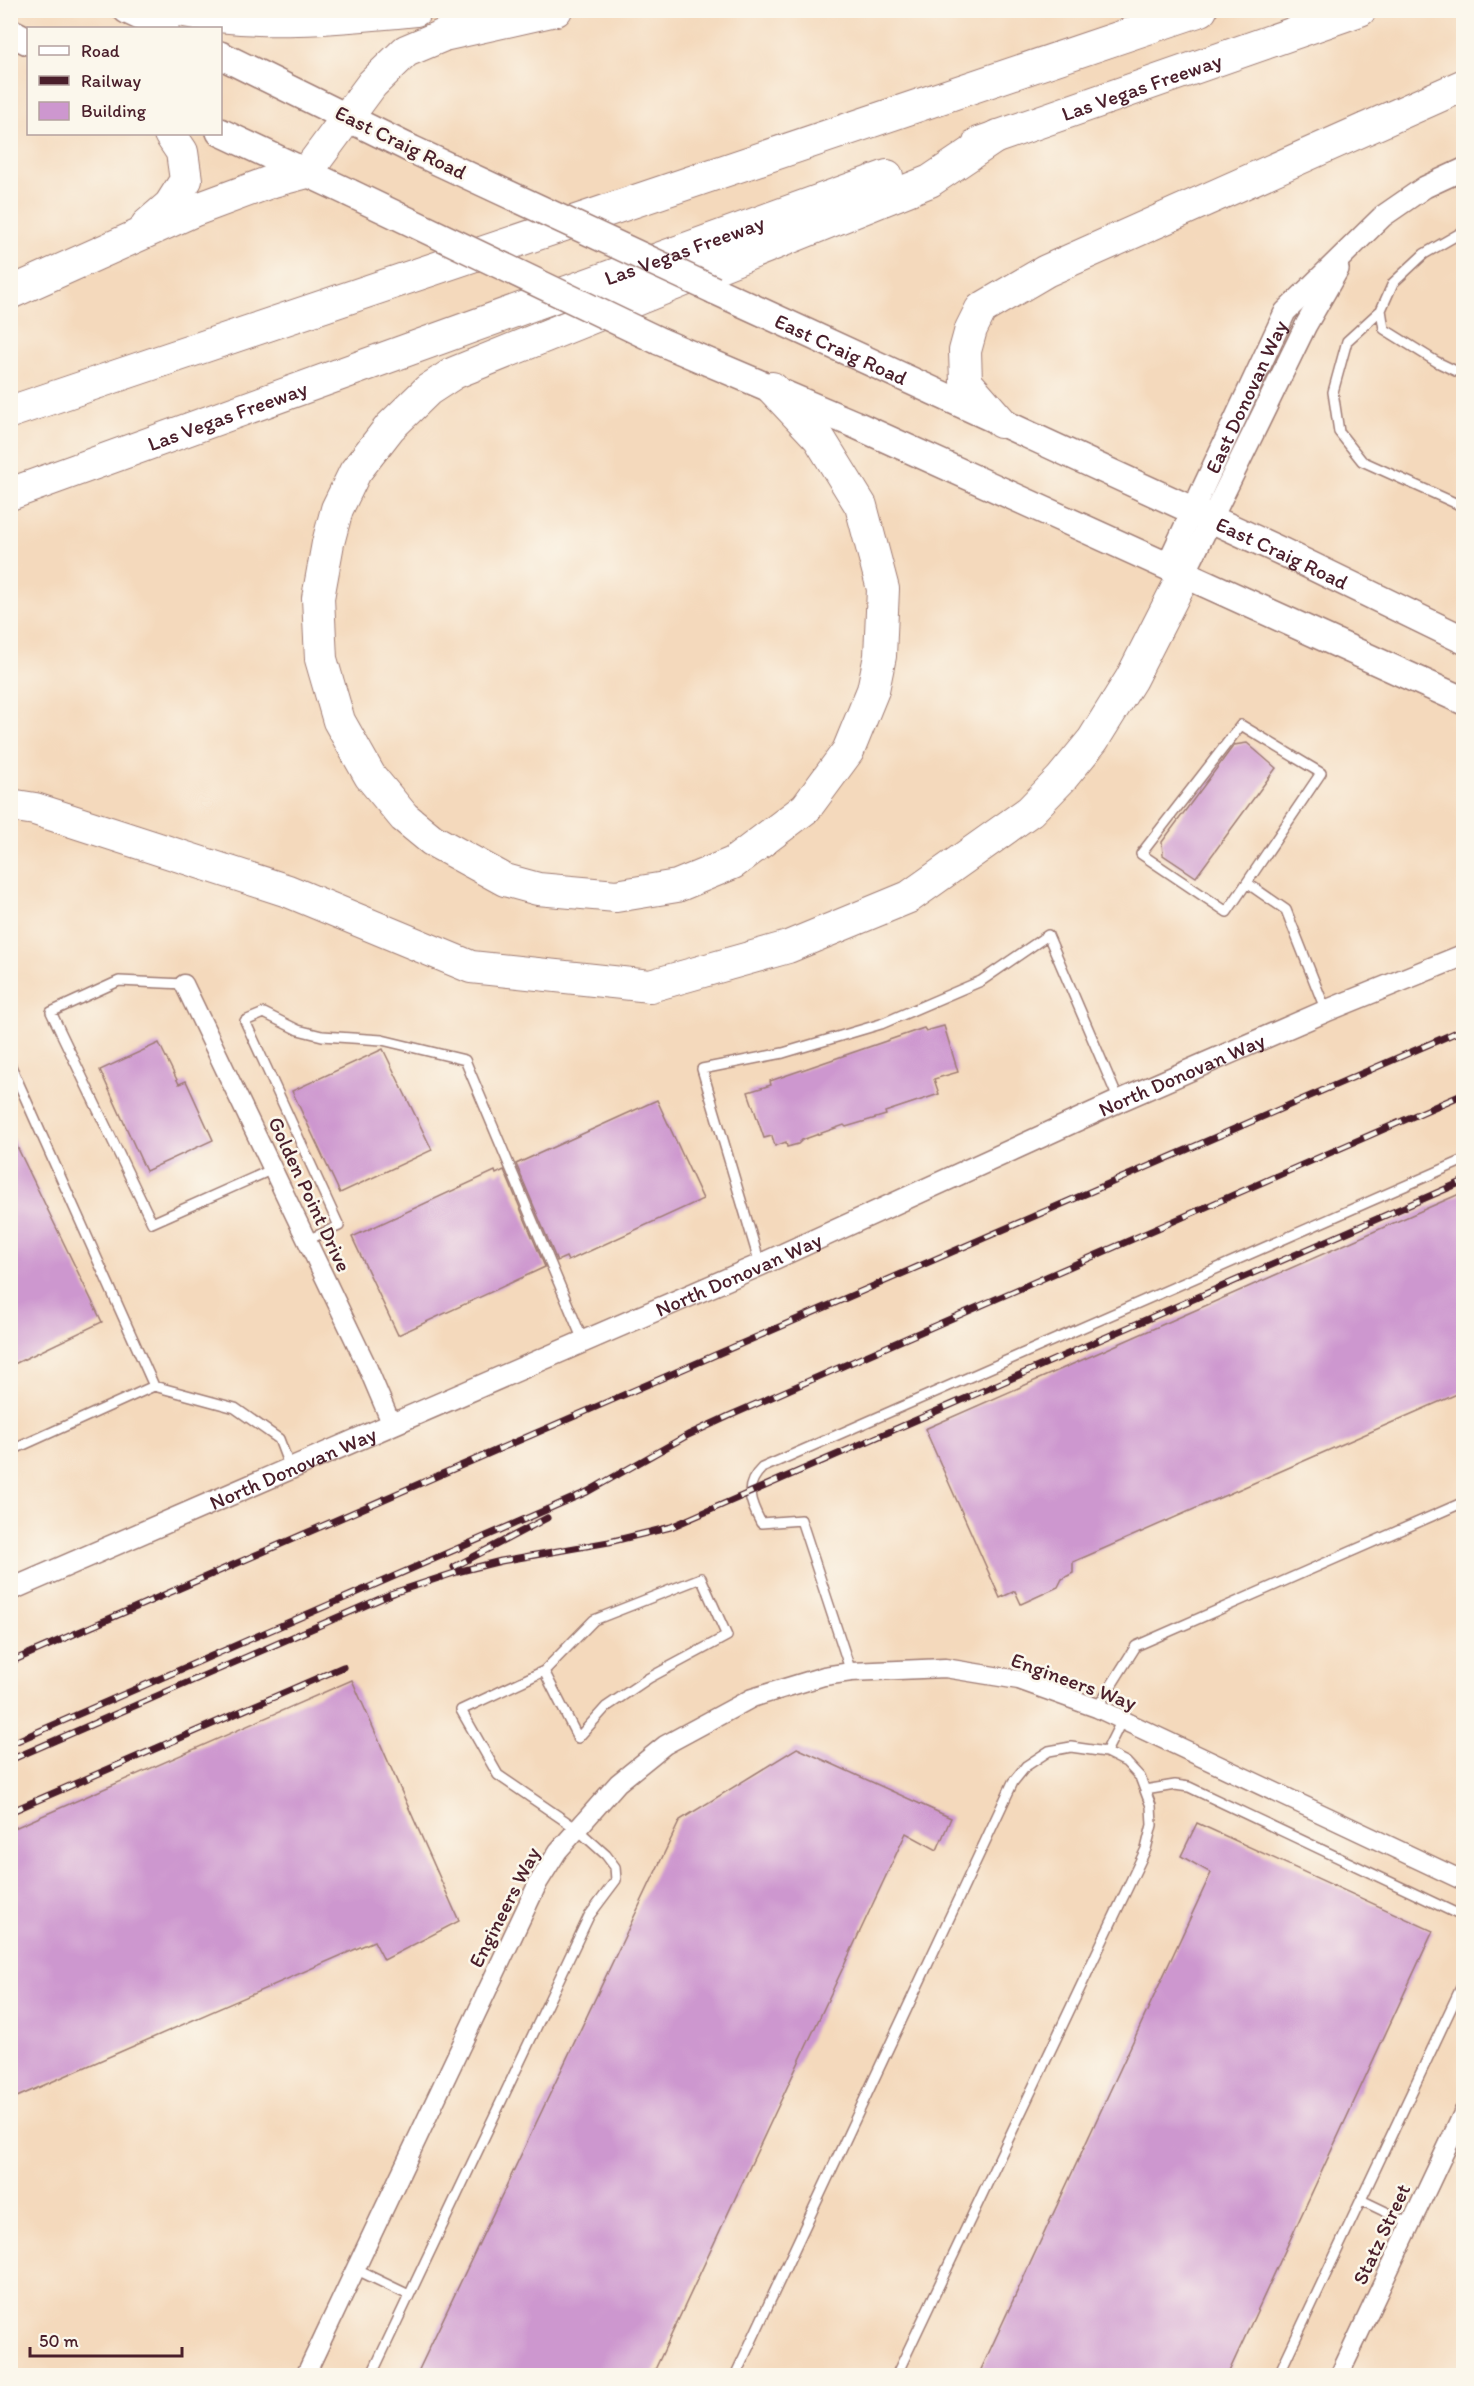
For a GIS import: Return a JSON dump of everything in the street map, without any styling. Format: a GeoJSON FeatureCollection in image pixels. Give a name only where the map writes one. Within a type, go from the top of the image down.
{"type":"FeatureCollection","features":[{"type":"Feature","properties":{"kind":"highway"},"geometry":{"type":"LineString","coordinates":[[179,10],[210,17],[331,19],[416,10]]}},
{"type":"Feature","properties":{"kind":"highway"},"geometry":{"type":"LineString","coordinates":[[10,293],[195,210],[307,172],[372,84],[406,51],[444,35],[556,10]]}},
{"type":"Feature","properties":{"kind":"highway"},"geometry":{"type":"LineString","coordinates":[[10,412],[1201,10]]}},
{"type":"Feature","properties":{"kind":"highway","name":"Las Vegas Freeway"},"geometry":{"type":"LineString","coordinates":[[10,494],[997,136],[1360,10]]}},
{"type":"Feature","properties":{"kind":"highway"},"geometry":{"type":"LineString","coordinates":[[1001,422],[966,382],[965,351],[971,329],[981,309],[1046,271],[1464,85]]}},
{"type":"Feature","properties":{"kind":"highway"},"geometry":{"type":"LineString","coordinates":[[133,238],[170,205],[186,180],[182,152],[171,135]]}},
{"type":"Feature","properties":{"kind":"highway"},"geometry":{"type":"LineString","coordinates":[[772,388],[819,438],[861,506],[883,589],[880,656],[873,690],[848,752],[806,808],[733,863],[676,886],[616,896],[538,889],[506,880],[432,840],[404,817],[370,776],[339,721],[321,659],[318,598],[337,509],[355,472],[390,427],[428,390],[454,373],[930,181],[997,136]]}},
{"type":"Feature","properties":{"kind":"highway"},"geometry":{"type":"LineString","coordinates":[[10,805],[35,809],[288,891],[471,967],[650,986],[788,947],[909,897],[1030,811],[1061,779],[1093,740],[1131,679],[1176,569]]}},
{"type":"Feature","properties":{"kind":"main road"},"geometry":{"type":"LineString","coordinates":[[127,10],[163,27]]}},
{"type":"Feature","properties":{"kind":"main road"},"geometry":{"type":"LineString","coordinates":[[10,32],[27,40]]}},
{"type":"Feature","properties":{"kind":"main road","name":"East Craig Road"},"geometry":{"type":"LineString","coordinates":[[222,56],[410,148],[1202,515],[1464,640]]}},
{"type":"Feature","properties":{"kind":"main road"},"geometry":{"type":"LineString","coordinates":[[222,133],[659,340],[772,388],[1176,569],[1464,701]]}},
{"type":"Feature","properties":{"kind":"street","name":"East Donovan Way"},"geometry":{"type":"LineString","coordinates":[[1176,569],[1202,515],[1350,248],[1400,204],[1425,188],[1464,169]]}},
{"type":"Feature","properties":{"kind":"street","name":"North Donovan Way"},"geometry":{"type":"LineString","coordinates":[[10,1590],[584,1343],[1119,1101],[1326,1011],[1464,955]]}},
{"type":"Feature","properties":{"kind":"street","name":"Golden Point Drive"},"geometry":{"type":"LineString","coordinates":[[184,984],[367,1366],[392,1425]]}},
{"type":"Feature","properties":{"kind":"street","name":"Engineers Way"},"geometry":{"type":"LineString","coordinates":[[305,2376],[538,1883],[558,1851],[618,1783],[665,1745],[752,1698],[824,1676],[851,1672],[945,1668],[1019,1680],[1097,1708],[1464,1881]]}},
{"type":"Feature","properties":{"kind":"street","name":"Statz Street"},"geometry":{"type":"LineString","coordinates":[[1339,2376],[1464,2111]]}},
{"type":"Feature","properties":{"kind":"lane"},"geometry":{"type":"LineString","coordinates":[[1464,231],[1424,254],[1393,283],[1381,309],[1347,341],[1333,392],[1340,432],[1362,461],[1464,507]]}},
{"type":"Feature","properties":{"kind":"lane"},"geometry":{"type":"LineString","coordinates":[[1381,309],[1384,329],[1437,362],[1464,375]]}},
{"type":"Feature","properties":{"kind":"lane"},"geometry":{"type":"LineString","coordinates":[[1241,725],[1321,772],[1247,882],[1227,912],[1142,854],[1241,725]]}},
{"type":"Feature","properties":{"kind":"lane"},"geometry":{"type":"LineString","coordinates":[[1247,882],[1286,910],[1326,1011]]}},
{"type":"Feature","properties":{"kind":"lane"},"geometry":{"type":"LineString","coordinates":[[760,1265],[702,1069],[783,1053],[881,1024],[981,981],[1048,935],[1119,1101]]}},
{"type":"Feature","properties":{"kind":"lane"},"geometry":{"type":"LineString","coordinates":[[184,984],[119,981],[51,1012],[152,1223],[273,1169]]}},
{"type":"Feature","properties":{"kind":"lane"},"geometry":{"type":"LineString","coordinates":[[307,1240],[339,1226],[244,1021],[264,1013],[298,1030],[322,1036],[381,1040],[465,1060],[584,1343]]}},
{"type":"Feature","properties":{"kind":"lane"},"geometry":{"type":"LineString","coordinates":[[10,1064],[154,1386]]}},
{"type":"Feature","properties":{"kind":"lane"},"geometry":{"type":"LineString","coordinates":[[851,1672],[801,1520],[761,1523],[750,1502],[753,1477],[762,1468],[1464,1160]]}},
{"type":"Feature","properties":{"kind":"lane"},"geometry":{"type":"LineString","coordinates":[[10,1451],[154,1386],[235,1408],[279,1439],[290,1468]]}},
{"type":"Feature","properties":{"kind":"lane"},"geometry":{"type":"LineString","coordinates":[[1097,1708],[1136,1646],[1464,1502]]}},
{"type":"Feature","properties":{"kind":"lane"},"geometry":{"type":"LineString","coordinates":[[371,2376],[589,1917],[616,1880],[615,1867],[606,1855],[577,1829],[498,1775],[461,1710],[544,1671],[594,1620],[701,1578],[727,1636],[649,1678],[606,1707],[578,1738],[544,1671]]}},
{"type":"Feature","properties":{"kind":"lane"},"geometry":{"type":"LineString","coordinates":[[1106,1752],[1122,1720]]}},
{"type":"Feature","properties":{"kind":"lane"},"geometry":{"type":"LineString","coordinates":[[735,2376],[1013,1782],[1026,1766],[1049,1750],[1071,1747],[1106,1752],[1126,1762],[1140,1777],[1151,1806],[1152,1824],[1146,1849],[896,2376]]}},
{"type":"Feature","properties":{"kind":"lane"},"geometry":{"type":"LineString","coordinates":[[1145,1790],[1175,1785],[1189,1787],[1464,1917]]}},
{"type":"Feature","properties":{"kind":"lane"},"geometry":{"type":"LineString","coordinates":[[1278,2376],[1464,1981]]}},
{"type":"Feature","properties":{"kind":"lane"},"geometry":{"type":"LineString","coordinates":[[1361,2200],[1410,2224]]}},
{"type":"Feature","properties":{"kind":"lane"},"geometry":{"type":"LineString","coordinates":[[355,2270],[409,2295]]}},
{"type":"Feature","properties":{"kind":"building"},"geometry":{"type":"Polygon","coordinates":[[[1247,743],[1276,768],[1196,877],[1163,855],[1162,842],[1234,745],[1247,743]]]}},
{"type":"Feature","properties":{"kind":"building"},"geometry":{"type":"Polygon","coordinates":[[[944,1026],[958,1072],[934,1079],[939,1094],[885,1112],[886,1115],[846,1127],[844,1125],[787,1147],[786,1142],[775,1146],[772,1136],[764,1138],[748,1092],[771,1085],[770,1081],[924,1028],[926,1031],[944,1026]]]}},
{"type":"Feature","properties":{"kind":"building"},"geometry":{"type":"Polygon","coordinates":[[[159,1043],[179,1084],[186,1081],[213,1140],[146,1171],[100,1070],[159,1043]]]}},
{"type":"Feature","properties":{"kind":"building"},"geometry":{"type":"Polygon","coordinates":[[[383,1049],[432,1150],[340,1193],[292,1091],[383,1049]]]}},
{"type":"Feature","properties":{"kind":"building"},"geometry":{"type":"Polygon","coordinates":[[[657,1100],[703,1199],[568,1261],[566,1257],[557,1261],[516,1164],[657,1100]]]}},
{"type":"Feature","properties":{"kind":"building"},"geometry":{"type":"Polygon","coordinates":[[[10,1132],[102,1322],[10,1366],[10,1132]]]}},
{"type":"Feature","properties":{"kind":"building"},"geometry":{"type":"Polygon","coordinates":[[[504,1170],[545,1267],[398,1335],[352,1237],[495,1171],[496,1174],[504,1170]]]}},
{"type":"Feature","properties":{"kind":"building"},"geometry":{"type":"Polygon","coordinates":[[[1464,1192],[1464,1391],[1073,1562],[1073,1573],[1062,1579],[1058,1587],[1021,1604],[1015,1591],[1000,1598],[925,1429],[1464,1192]]]}},
{"type":"Feature","properties":{"kind":"building"},"geometry":{"type":"Polygon","coordinates":[[[352,1680],[459,1921],[384,1960],[374,1941],[10,2100],[10,1830],[352,1680]]]}},
{"type":"Feature","properties":{"kind":"building"},"geometry":{"type":"Polygon","coordinates":[[[797,1748],[951,1818],[937,1850],[906,1833],[652,2376],[416,2376],[680,1820],[797,1748]]]}},
{"type":"Feature","properties":{"kind":"building"},"geometry":{"type":"Polygon","coordinates":[[[1197,1823],[1433,1931],[1227,2376],[978,2376],[1211,1873],[1181,1856],[1197,1823]]]}},
{"type":"Feature","properties":{"kind":"railway"},"geometry":{"type":"LineString","coordinates":[[10,1662],[1464,1029]]}},
{"type":"Feature","properties":{"kind":"railway"},"geometry":{"type":"LineString","coordinates":[[10,1744],[587,1492],[688,1435],[731,1415],[1464,1094]]}},
{"type":"Feature","properties":{"kind":"railway"},"geometry":{"type":"LineString","coordinates":[[390,1594],[457,1572],[501,1561],[609,1542],[671,1527],[1464,1181]]}},
{"type":"Feature","properties":{"kind":"railway"},"geometry":{"type":"LineString","coordinates":[[454,1567],[547,1518]]}},
{"type":"Feature","properties":{"kind":"railway"},"geometry":{"type":"LineString","coordinates":[[10,1760],[396,1592]]}},
{"type":"Feature","properties":{"kind":"railway"},"geometry":{"type":"LineString","coordinates":[[10,1812],[343,1667]]}}]}
